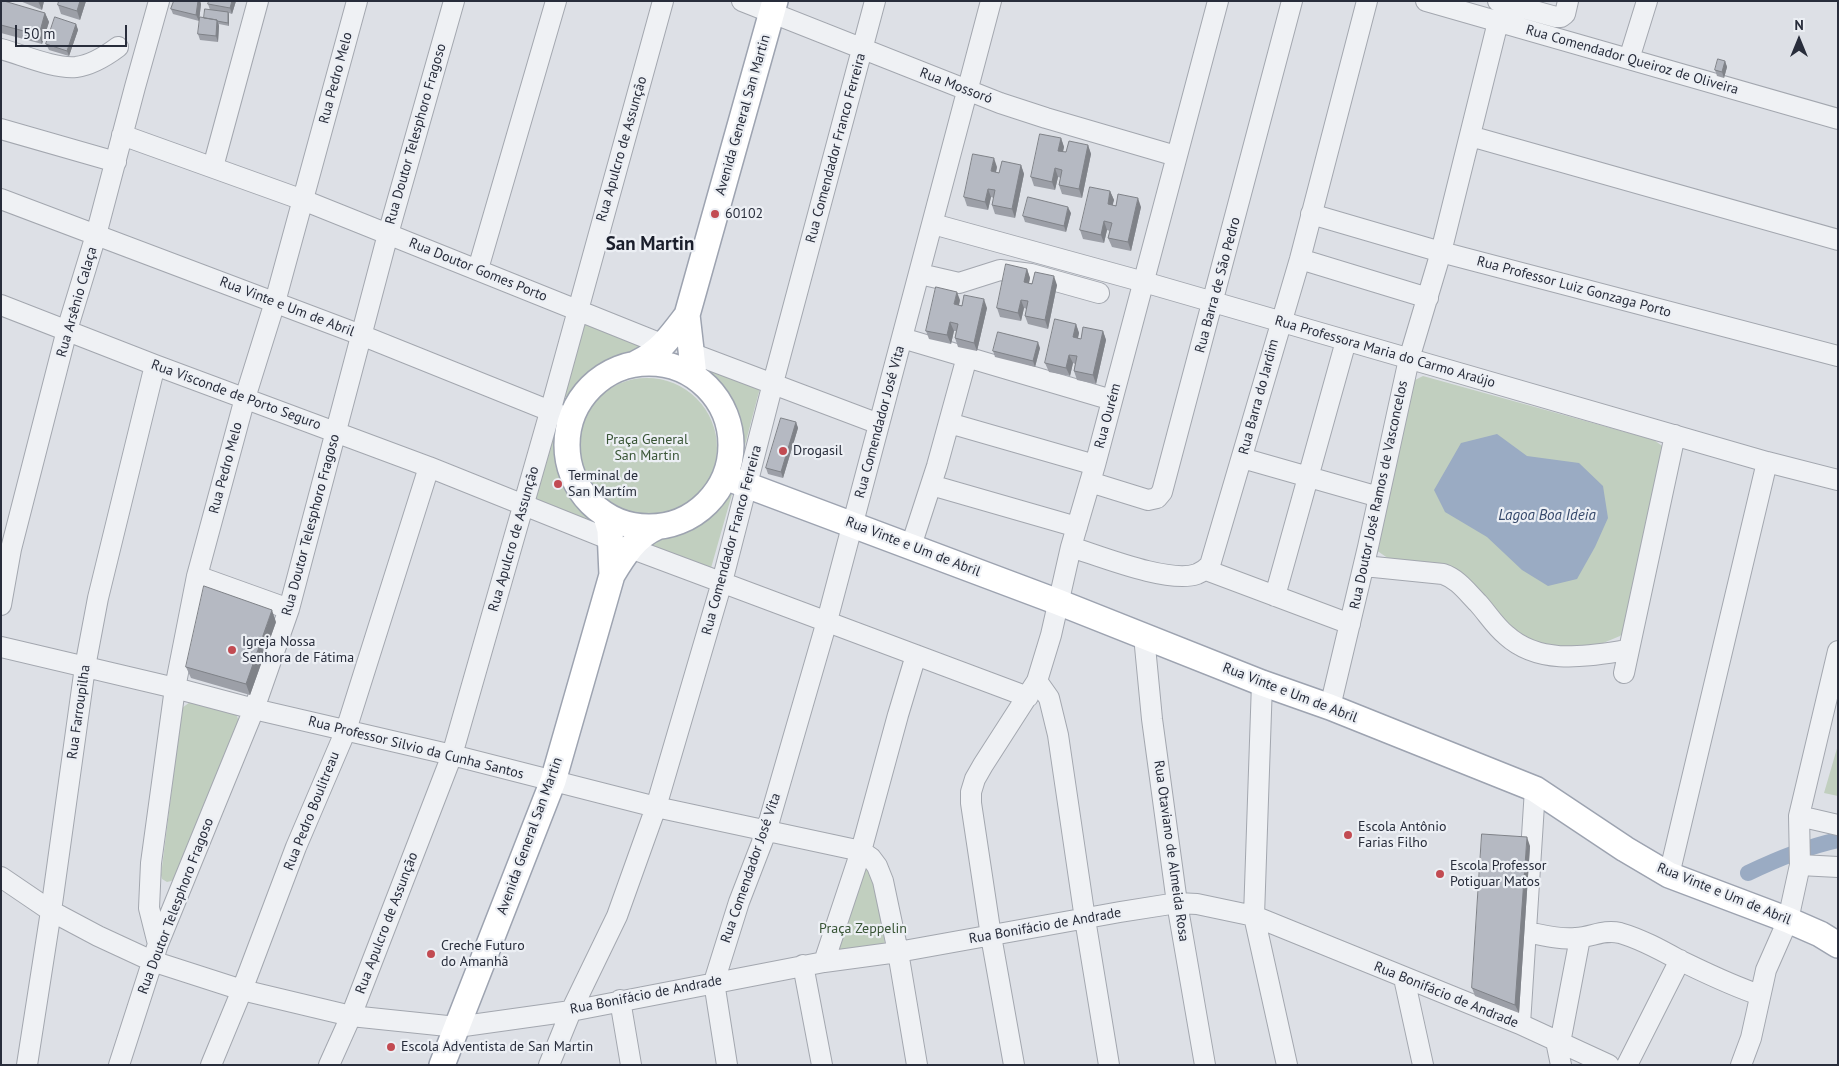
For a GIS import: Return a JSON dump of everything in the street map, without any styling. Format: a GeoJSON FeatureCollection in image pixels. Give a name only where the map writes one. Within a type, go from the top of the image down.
{"type":"FeatureCollection","features":[{"type":"Feature","properties":{"kind":"main road","name":"Avenida General San Martin"},"geometry":{"type":"LineString","coordinates":[[637,363],[650,357],[664,345],[687,316],[774,7]]}},
{"type":"Feature","properties":{"kind":"main road","name":"Avenida General San Martin"},"geometry":{"type":"LineString","coordinates":[[687,316],[693,365]]}},
{"type":"Feature","properties":{"kind":"main road"},"geometry":{"type":"LineString","coordinates":[[652,362],[693,365],[720,404],[728,421],[731,440],[730,459],[725,477],[716,493],[703,507],[687,518],[657,527],[631,525],[606,516],[591,504],[579,490],[571,474],[566,455],[566,437],[560,415],[578,402],[589,388],[611,372],[637,363],[652,362]]}},
{"type":"Feature","properties":{"kind":"main road","name":"Rua Vinte e Um de Abril"},"geometry":{"type":"LineString","coordinates":[[725,477],[748,484],[1058,602],[1262,683],[1330,707],[1535,789],[1625,849],[1669,875],[1788,920],[1820,934],[1838,945]]}},
{"type":"Feature","properties":{"kind":"main road"},"geometry":{"type":"LineString","coordinates":[[606,516],[621,544]]}},
{"type":"Feature","properties":{"kind":"main road","name":"Avenida General San Martin"},"geometry":{"type":"LineString","coordinates":[[442,1065],[553,781],[621,544],[657,527]]}},
{"type":"Feature","properties":{"kind":"street","name":"Rua Arsênio Calaça"},"geometry":{"type":"LineString","coordinates":[[1,604],[11,549],[67,330],[96,235],[159,1]]}},
{"type":"Feature","properties":{"kind":"street"},"geometry":{"type":"LineString","coordinates":[[213,167],[258,1]]}},
{"type":"Feature","properties":{"kind":"street","name":"Rua Pedro Melo"},"geometry":{"type":"LineString","coordinates":[[155,952],[149,908],[152,853],[175,688],[197,576],[246,398],[275,302],[357,1]]}},
{"type":"Feature","properties":{"kind":"street","name":"Rua Doutor Telesphoro Fragoso"},"geometry":{"type":"LineString","coordinates":[[119,1065],[155,952],[254,709],[289,609],[388,234],[454,1]]}},
{"type":"Feature","properties":{"kind":"street"},"geometry":{"type":"LineString","coordinates":[[478,269],[556,1]]}},
{"type":"Feature","properties":{"kind":"street","name":"Rua Apulcro de Assunção"},"geometry":{"type":"LineString","coordinates":[[329,1065],[351,1016],[452,755],[524,505],[560,415],[576,310],[663,1]]}},
{"type":"Feature","properties":{"kind":"street","name":"Rua Mossoró"},"geometry":{"type":"LineString","coordinates":[[742,1],[774,7],[862,48],[966,90],[1046,118],[1176,156]]}},
{"type":"Feature","properties":{"kind":"street","name":"Rua Comendador Franco Ferreira"},"geometry":{"type":"LineString","coordinates":[[549,1065],[571,1011],[617,916],[656,807],[722,582],[875,1]]}},
{"type":"Feature","properties":{"kind":"street","name":"Rua Comendador José Vita"},"geometry":{"type":"LineString","coordinates":[[714,982],[738,902],[766,832],[826,621],[920,274],[966,90],[991,1]]}},
{"type":"Feature","properties":{"kind":"street","name":"Rua Ourém"},"geometry":{"type":"LineString","coordinates":[[1014,1065],[990,936],[971,792],[975,779],[983,765],[1033,689],[1051,634],[1071,547],[1144,282],[1218,1]]}},
{"type":"Feature","properties":{"kind":"street","name":"Rua Barra de São Pedro"},"geometry":{"type":"LineString","coordinates":[[1092,474],[1148,500],[1160,496],[1292,1]]}},
{"type":"Feature","properties":{"kind":"street","name":"Rua Barra do Jardim"},"geometry":{"type":"LineString","coordinates":[[1206,570],[1214,557],[1280,322],[1300,259],[1367,1]]}},
{"type":"Feature","properties":{"kind":"street","name":"Rua Comendador Queiroz de Oliveira"},"geometry":{"type":"LineString","coordinates":[[1426,1],[1490,14],[1629,59],[1838,119]]}},
{"type":"Feature","properties":{"kind":"street"},"geometry":{"type":"LineString","coordinates":[[1498,1],[1561,17],[1565,14],[1568,1]]}},
{"type":"Feature","properties":{"kind":"street"},"geometry":{"type":"LineString","coordinates":[[1629,59],[1647,1]]}},
{"type":"Feature","properties":{"kind":"street","name":"Rua Doutor José Ramos de Vasconcelos"},"geometry":{"type":"LineString","coordinates":[[1330,707],[1364,566],[1409,359],[1441,252],[1470,136],[1490,14]]}},
{"type":"Feature","properties":{"kind":"street"},"geometry":{"type":"LineString","coordinates":[[1,49],[60,66],[76,67],[102,58],[118,47]]}},
{"type":"Feature","properties":{"kind":"street"},"geometry":{"type":"LineString","coordinates":[[1,129],[116,162]]}},
{"type":"Feature","properties":{"kind":"street","name":"Rua Doutor Gomes Porto"},"geometry":{"type":"LineString","coordinates":[[122,135],[302,200],[664,345]]}},
{"type":"Feature","properties":{"kind":"street"},"geometry":{"type":"LineString","coordinates":[[1470,136],[1838,240]]}},
{"type":"Feature","properties":{"kind":"street","name":"Rua Vinte e Um de Abril"},"geometry":{"type":"LineString","coordinates":[[1,199],[361,335],[560,415]]}},
{"type":"Feature","properties":{"kind":"street","name":"Rua Professor Luiz Gonzaga Porto"},"geometry":{"type":"LineString","coordinates":[[1311,214],[1441,252],[1838,356]]}},
{"type":"Feature","properties":{"kind":"street","name":"Rua Professora Maria do Carmo Araújo"},"geometry":{"type":"LineString","coordinates":[[933,224],[1144,282],[1767,462],[1838,480]]}},
{"type":"Feature","properties":{"kind":"street"},"geometry":{"type":"LineString","coordinates":[[1300,259],[1428,298]]}},
{"type":"Feature","properties":{"kind":"street"},"geometry":{"type":"LineString","coordinates":[[920,274],[959,283],[1000,270],[1031,274],[1099,293]]}},
{"type":"Feature","properties":{"kind":"street","name":"Rua Visconde de Porto Seguro"},"geometry":{"type":"LineString","coordinates":[[1,305],[155,365],[429,467],[621,544],[916,655],[1033,689]]}},
{"type":"Feature","properties":{"kind":"street"},"geometry":{"type":"LineString","coordinates":[[902,338],[1112,400]]}},
{"type":"Feature","properties":{"kind":"street"},"geometry":{"type":"LineString","coordinates":[[1276,596],[1346,341]]}},
{"type":"Feature","properties":{"kind":"street"},"geometry":{"type":"LineString","coordinates":[[911,546],[931,486],[967,357]]}},
{"type":"Feature","properties":{"kind":"street","name":"Rua Farroupilha"},"geometry":{"type":"LineString","coordinates":[[27,1065],[51,911],[84,667],[98,598],[155,365]]}},
{"type":"Feature","properties":{"kind":"street"},"geometry":{"type":"LineString","coordinates":[[693,365],[773,383],[879,424]]}},
{"type":"Feature","properties":{"kind":"street"},"geometry":{"type":"LineString","coordinates":[[949,423],[1092,474]]}},
{"type":"Feature","properties":{"kind":"street"},"geometry":{"type":"LineString","coordinates":[[1624,673],[1674,435]]}},
{"type":"Feature","properties":{"kind":"street"},"geometry":{"type":"LineString","coordinates":[[1242,458],[1379,497]]}},
{"type":"Feature","properties":{"kind":"street"},"geometry":{"type":"LineString","coordinates":[[1669,875],[1767,462]]}},
{"type":"Feature","properties":{"kind":"street","name":"Rua Pedro Boulitreau"},"geometry":{"type":"LineString","coordinates":[[211,1065],[242,990],[296,847],[346,730],[429,467]]}},
{"type":"Feature","properties":{"kind":"street"},"geometry":{"type":"LineString","coordinates":[[931,486],[1077,527]]}},
{"type":"Feature","properties":{"kind":"street"},"geometry":{"type":"LineString","coordinates":[[1071,547],[1173,576],[1189,576],[1206,570],[1350,624]]}},
{"type":"Feature","properties":{"kind":"street","name":"Rua Doutor José Ramos de Vasconcelos"},"geometry":{"type":"LineString","coordinates":[[1364,566],[1447,575],[1465,590],[1505,635],[1532,651],[1561,657],[1573,657],[1628,650]]}},
{"type":"Feature","properties":{"kind":"street"},"geometry":{"type":"LineString","coordinates":[[197,576],[289,609]]}},
{"type":"Feature","properties":{"kind":"street","name":"Rua Otaviano de Almeida Rosa"},"geometry":{"type":"LineString","coordinates":[[1144,636],[1152,719],[1176,903],[1205,1065]]}},
{"type":"Feature","properties":{"kind":"street","name":"Rua Professor Silvio da Cunha Santos"},"geometry":{"type":"LineString","coordinates":[[1,647],[452,755],[656,807],[766,832],[861,850]]}},
{"type":"Feature","properties":{"kind":"street"},"geometry":{"type":"LineString","coordinates":[[1741,1065],[1751,1038],[1766,970],[1788,920],[1800,862],[1798,816],[1838,651]]}},
{"type":"Feature","properties":{"kind":"street"},"geometry":{"type":"LineString","coordinates":[[824,962],[861,850],[916,655]]}},
{"type":"Feature","properties":{"kind":"street"},"geometry":{"type":"LineString","coordinates":[[1262,683],[1254,916],[1287,1065]]}},
{"type":"Feature","properties":{"kind":"street"},"geometry":{"type":"LineString","coordinates":[[1033,689],[1048,698],[1058,735],[1109,1065]]}},
{"type":"Feature","properties":{"kind":"street"},"geometry":{"type":"LineString","coordinates":[[1520,1024],[1535,789]]}},
{"type":"Feature","properties":{"kind":"street"},"geometry":{"type":"LineString","coordinates":[[1798,816],[1838,825]]}},
{"type":"Feature","properties":{"kind":"street"},"geometry":{"type":"LineString","coordinates":[[861,850],[871,858],[881,874],[898,952],[918,1065]]}},
{"type":"Feature","properties":{"kind":"street"},"geometry":{"type":"LineString","coordinates":[[1800,862],[1838,867]]}},
{"type":"Feature","properties":{"kind":"street","name":"Rua Bonifácio de Andrade"},"geometry":{"type":"LineString","coordinates":[[1,877],[51,911],[98,936],[155,952],[242,990],[351,1016],[457,1027],[571,1011],[824,962],[898,952],[1176,903],[1197,904],[1254,916],[1520,1024],[1609,1065]]}},
{"type":"Feature","properties":{"kind":"street"},"geometry":{"type":"LineString","coordinates":[[1527,932],[1561,938],[1580,938],[1602,932],[1621,934],[1641,941],[1729,983],[1760,995]]}},
{"type":"Feature","properties":{"kind":"street"},"geometry":{"type":"LineString","coordinates":[[1561,1065],[1558,1042],[1580,938]]}},
{"type":"Feature","properties":{"kind":"street"},"geometry":{"type":"LineString","coordinates":[[1626,1065],[1680,960]]}},
{"type":"Feature","properties":{"kind":"street"},"geometry":{"type":"LineString","coordinates":[[804,966],[822,1065]]}},
{"type":"Feature","properties":{"kind":"street"},"geometry":{"type":"LineString","coordinates":[[1404,978],[1423,1065]]}},
{"type":"Feature","properties":{"kind":"street"},"geometry":{"type":"LineString","coordinates":[[714,982],[727,1065]]}},
{"type":"Feature","properties":{"kind":"street"},"geometry":{"type":"LineString","coordinates":[[620,1000],[631,1065]]}},
{"type":"Feature","properties":{"kind":"green space"},"geometry":{"type":"Polygon","coordinates":[[[584,322],[643,345],[644,354],[615,363],[594,373],[569,398],[564,397],[584,322]]]}},
{"type":"Feature","properties":{"kind":"green space"},"geometry":{"type":"Polygon","coordinates":[[[696,365],[760,388],[740,464],[737,463],[736,434],[729,411],[716,390],[697,370],[696,365]]]}},
{"type":"Feature","properties":{"kind":"green space"},"geometry":{"type":"Polygon","coordinates":[[[1423,376],[1654,440],[1665,448],[1623,633],[1620,636],[1581,650],[1527,643],[1465,584],[1398,565],[1376,550],[1415,380],[1423,376]]]}},
{"type":"Feature","properties":{"kind":"green space","name":"Praça General San Martin"},"geometry":{"type":"Polygon","coordinates":[[[647,378],[661,379],[674,383],[697,398],[712,421],[716,434],[716,462],[712,475],[697,498],[674,513],[661,517],[647,518],[633,517],[620,513],[597,498],[582,475],[578,462],[577,448],[578,434],[582,421],[597,398],[620,383],[633,379],[647,378]]]}},
{"type":"Feature","properties":{"kind":"green space"},"geometry":{"type":"Polygon","coordinates":[[[554,427],[558,430],[559,458],[566,484],[580,506],[601,525],[533,500],[554,427]]]}},
{"type":"Feature","properties":{"kind":"green space"},"geometry":{"type":"Polygon","coordinates":[[[727,491],[732,494],[711,568],[647,545],[660,537],[675,533],[697,523],[713,509],[727,491]]]}},
{"type":"Feature","properties":{"kind":"green space"},"geometry":{"type":"Polygon","coordinates":[[[190,702],[236,714],[239,721],[175,880],[167,882],[162,879],[161,875],[182,708],[190,702]]]}},
{"type":"Feature","properties":{"kind":"green space"},"geometry":{"type":"Polygon","coordinates":[[[1838,745],[1838,796],[1824,793],[1838,745]]]}},
{"type":"Feature","properties":{"kind":"green space","name":"Praça Zeppelin"},"geometry":{"type":"Polygon","coordinates":[[[866,866],[876,889],[885,944],[835,954],[866,866]]]}},
{"type":"Feature","properties":{"kind":"water","name":"Lagoa Boa Ideia"},"geometry":{"type":"Polygon","coordinates":[[[1497,434],[1527,456],[1579,463],[1603,486],[1608,518],[1595,547],[1577,579],[1548,586],[1522,570],[1487,537],[1445,512],[1434,490],[1461,443],[1497,434]]]}},
{"type":"Feature","properties":{"kind":"building"},"geometry":{"type":"Polygon","coordinates":[[[1,1],[45,13],[39,35],[1,25],[1,1]]]}},
{"type":"Feature","properties":{"kind":"building"},"geometry":{"type":"Polygon","coordinates":[[[59,1],[80,1],[77,11],[58,5],[59,1]]]}},
{"type":"Feature","properties":{"kind":"building"},"geometry":{"type":"Polygon","coordinates":[[[174,1],[198,1],[196,15],[171,9],[174,1]]]}},
{"type":"Feature","properties":{"kind":"building"},"geometry":{"type":"Polygon","coordinates":[[[209,1],[232,1],[230,8],[208,4],[209,1]]]}},
{"type":"Feature","properties":{"kind":"building"},"geometry":{"type":"Polygon","coordinates":[[[205,9],[228,12],[228,23],[204,18],[205,9]]]}},
{"type":"Feature","properties":{"kind":"building"},"geometry":{"type":"Polygon","coordinates":[[[55,17],[76,24],[67,51],[46,44],[55,17]]]}},
{"type":"Feature","properties":{"kind":"building"},"geometry":{"type":"Polygon","coordinates":[[[200,17],[217,20],[216,36],[198,34],[200,17]]]}},
{"type":"Feature","properties":{"kind":"building"},"geometry":{"type":"Polygon","coordinates":[[[1718,59],[1725,61],[1722,72],[1715,70],[1718,59]]]}},
{"type":"Feature","properties":{"kind":"building"},"geometry":{"type":"Polygon","coordinates":[[[1040,134],[1061,138],[1058,151],[1066,152],[1069,141],[1088,145],[1079,189],[1059,185],[1062,170],[1055,168],[1052,182],[1031,177],[1040,134]]]}},
{"type":"Feature","properties":{"kind":"building"},"geometry":{"type":"Polygon","coordinates":[[[973,154],[994,158],[991,171],[999,173],[1002,161],[1021,165],[1012,209],[992,205],[995,190],[988,189],[985,202],[964,197],[973,154]]]}},
{"type":"Feature","properties":{"kind":"building"},"geometry":{"type":"Polygon","coordinates":[[[1090,187],[1110,191],[1108,204],[1116,206],[1118,194],[1138,198],[1128,242],[1108,238],[1112,223],[1104,221],[1101,235],[1080,230],[1090,187]]]}},
{"type":"Feature","properties":{"kind":"building"},"geometry":{"type":"Polygon","coordinates":[[[1028,197],[1068,207],[1064,226],[1023,216],[1028,197]]]}},
{"type":"Feature","properties":{"kind":"building"},"geometry":{"type":"Polygon","coordinates":[[[1006,264],[1027,269],[1024,282],[1032,284],[1035,272],[1054,276],[1045,320],[1025,316],[1028,301],[1021,300],[1018,313],[997,308],[1006,264]]]}},
{"type":"Feature","properties":{"kind":"building"},"geometry":{"type":"Polygon","coordinates":[[[936,287],[957,292],[954,304],[962,306],[964,295],[984,299],[974,343],[955,338],[958,324],[950,322],[947,335],[926,331],[936,287]]]}},
{"type":"Feature","properties":{"kind":"building"},"geometry":{"type":"Polygon","coordinates":[[[1055,319],[1076,324],[1073,337],[1081,339],[1083,327],[1103,331],[1093,375],[1074,371],[1077,356],[1069,355],[1066,368],[1045,363],[1055,319]]]}},
{"type":"Feature","properties":{"kind":"building"},"geometry":{"type":"Polygon","coordinates":[[[998,332],[1038,342],[1033,361],[993,351],[998,332]]]}},
{"type":"Feature","properties":{"kind":"building","name":"Drogasil"},"geometry":{"type":"Polygon","coordinates":[[[781,418],[796,422],[781,472],[766,468],[781,418]]]}},
{"type":"Feature","properties":{"kind":"building","name":"Igreja Nossa Senhora de Fátima"},"geometry":{"type":"Polygon","coordinates":[[[204,586],[272,610],[246,684],[186,667],[204,586]]]}},
{"type":"Feature","properties":{"kind":"building"},"geometry":{"type":"Polygon","coordinates":[[[1482,834],[1527,837],[1515,1005],[1472,988],[1482,834]]]}},
{"type":"Feature","properties":{"kind":"waterway"},"geometry":{"type":"LineString","coordinates":[[1748,873],[1792,854],[1838,840]]}},
{"type":"Feature","properties":{"kind":"place","name":"60102"},"geometry":{"type":"Point","coordinates":[715,214]}},
{"type":"Feature","properties":{"kind":"place","name":"Drogasil"},"geometry":{"type":"Point","coordinates":[783,451]}},
{"type":"Feature","properties":{"kind":"place","name":"Terminal de San Martím"},"geometry":{"type":"Point","coordinates":[558,484]}},
{"type":"Feature","properties":{"kind":"place","name":"Igreja Nossa Senhora de Fátima"},"geometry":{"type":"Point","coordinates":[232,650]}},
{"type":"Feature","properties":{"kind":"place","name":"Escola Antônio Farias Filho"},"geometry":{"type":"Point","coordinates":[1348,835]}},
{"type":"Feature","properties":{"kind":"place","name":"Escola Professor Potiguar Matos"},"geometry":{"type":"Point","coordinates":[1440,874]}},
{"type":"Feature","properties":{"kind":"place","name":"Creche Futuro do Amanhã"},"geometry":{"type":"Point","coordinates":[431,954]}},
{"type":"Feature","properties":{"kind":"place","name":"Escola Adventista de San Martin"},"geometry":{"type":"Point","coordinates":[391,1047]}},
{"type":"Feature","properties":{"kind":"district","name":"San Martin"},"geometry":{"type":"Point","coordinates":[650,245]}}]}
